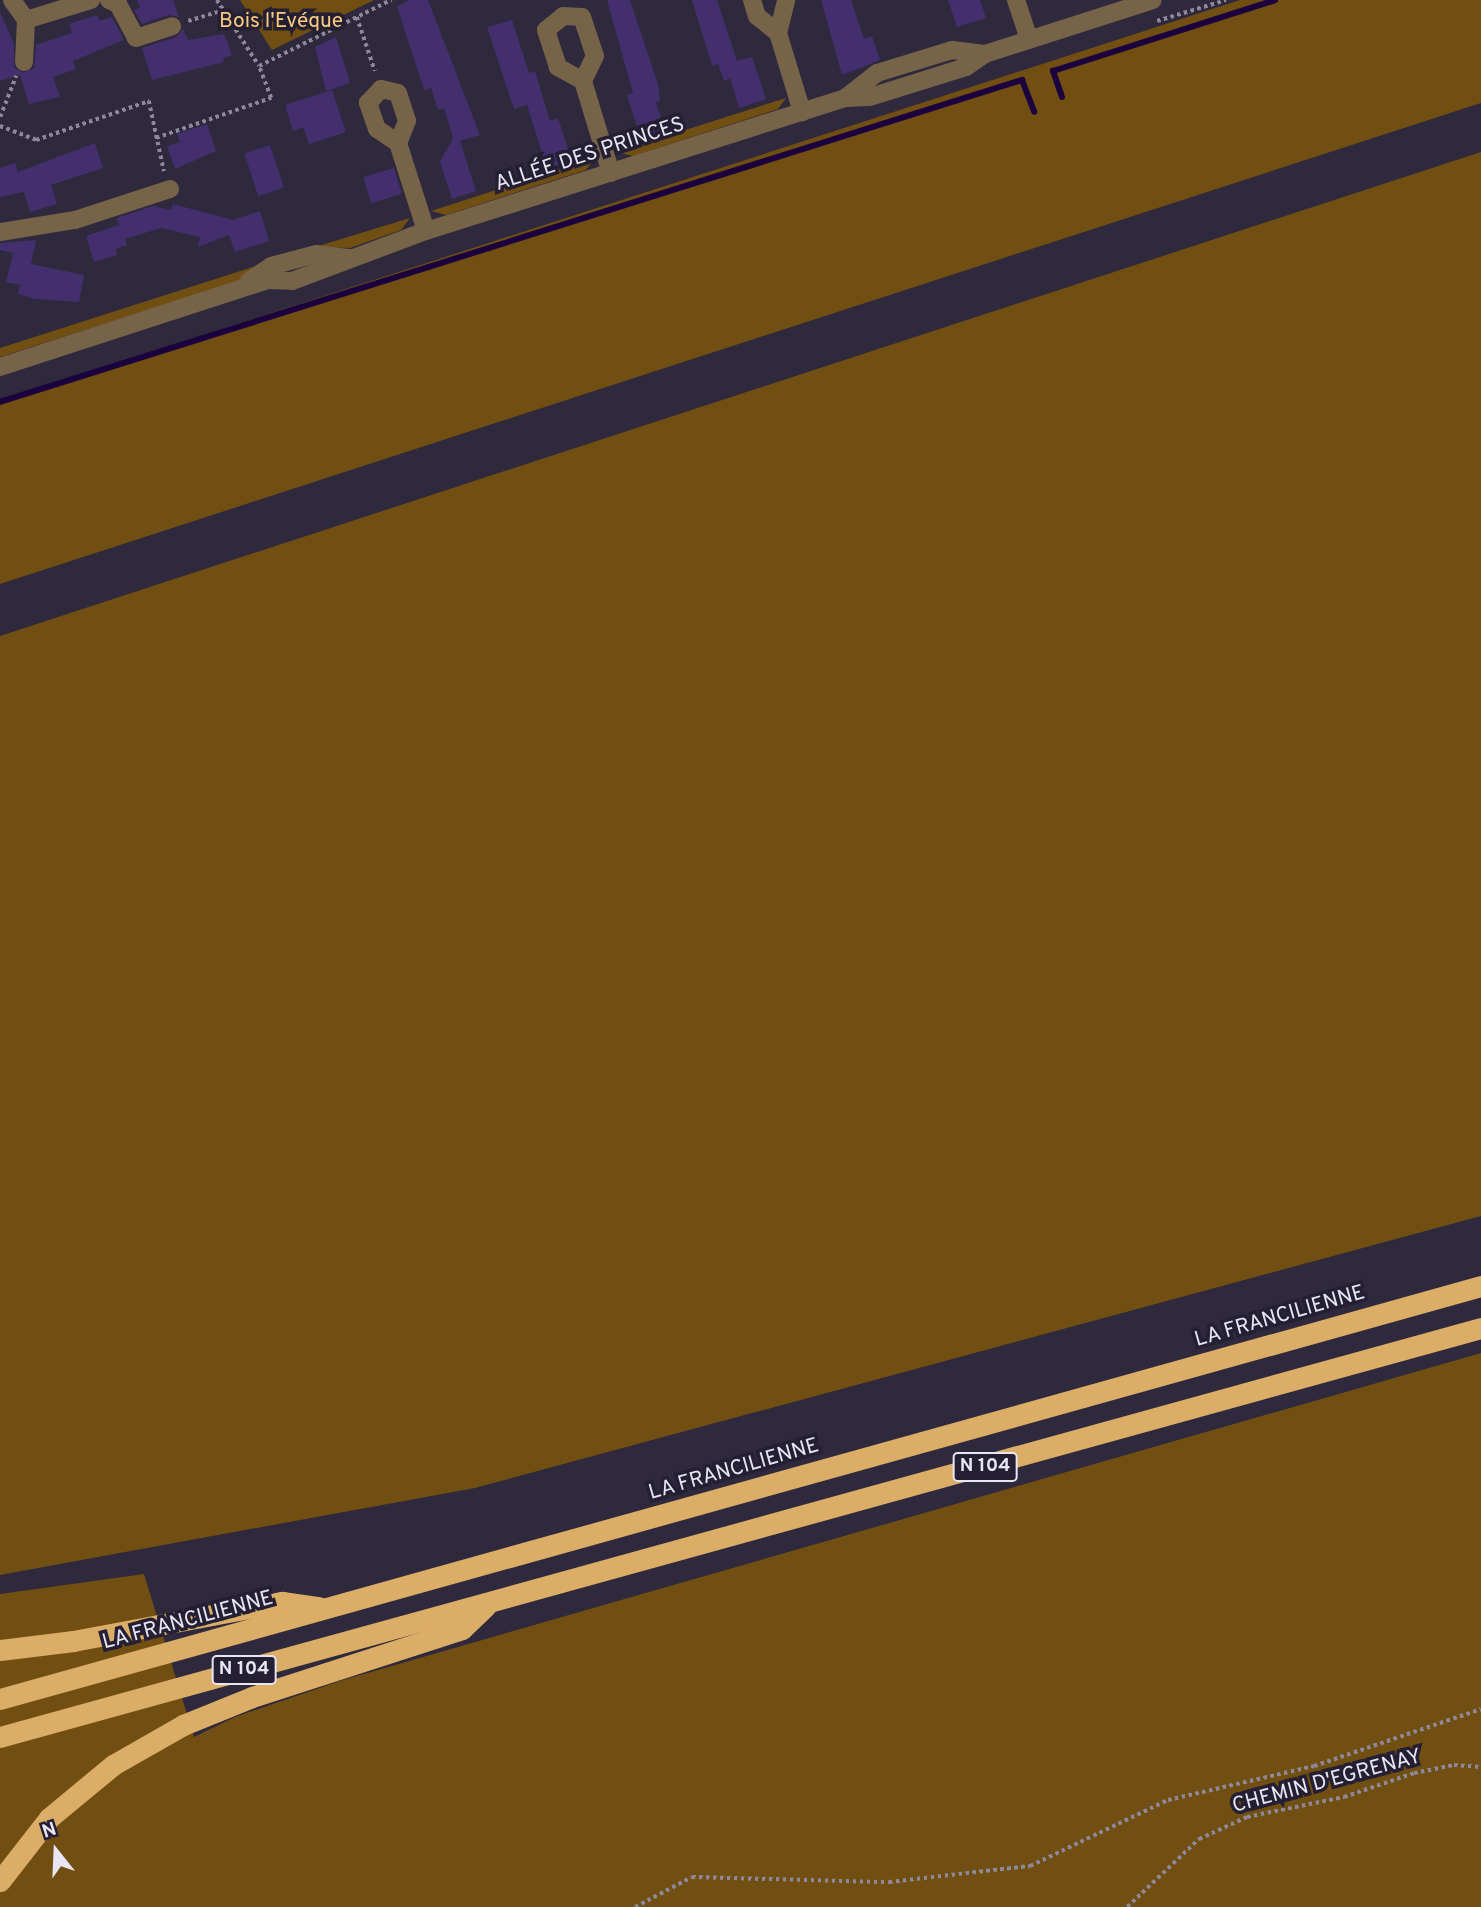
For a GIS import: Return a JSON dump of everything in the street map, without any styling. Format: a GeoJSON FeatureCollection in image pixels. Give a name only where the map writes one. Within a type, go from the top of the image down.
{"type":"FeatureCollection","features":[{"type":"Feature","properties":{"kind":"highway","name":"LA FRANCILIENNE"},"geometry":{"type":"LineString","coordinates":[[0,1699],[1481,1286]]}},
{"type":"Feature","properties":{"kind":"highway","name":"N 104"},"geometry":{"type":"LineString","coordinates":[[0,1738],[1481,1328]]}},
{"type":"Feature","properties":{"kind":"highway"},"geometry":{"type":"LineString","coordinates":[[0,1650],[73,1641],[282,1602],[328,1608]]}},
{"type":"Feature","properties":{"kind":"highway"},"geometry":{"type":"LineString","coordinates":[[0,1881],[49,1818],[113,1765],[183,1725],[252,1696],[462,1629],[489,1604]]}},
{"type":"Feature","properties":{"kind":"street"},"geometry":{"type":"LineString","coordinates":[[12,0],[26,20],[24,62]]}},
{"type":"Feature","properties":{"kind":"street"},"geometry":{"type":"LineString","coordinates":[[26,20],[91,0]]}},
{"type":"Feature","properties":{"kind":"street"},"geometry":{"type":"LineString","coordinates":[[109,0],[118,4],[136,38],[172,26]]}},
{"type":"Feature","properties":{"kind":"street"},"geometry":{"type":"LineString","coordinates":[[752,0],[757,16],[778,33]]}},
{"type":"Feature","properties":{"kind":"street"},"geometry":{"type":"LineString","coordinates":[[786,0],[778,33],[802,111]]}},
{"type":"Feature","properties":{"kind":"street"},"geometry":{"type":"LineString","coordinates":[[1016,0],[1029,39]]}},
{"type":"Feature","properties":{"kind":"street","name":"ALLÉE DES PRINCES"},"geometry":{"type":"LineString","coordinates":[[0,367],[242,290],[271,266],[316,254],[351,258],[426,231],[845,98],[877,74],[952,50],[985,54],[1153,0]]}},
{"type":"Feature","properties":{"kind":"street"},"geometry":{"type":"LineString","coordinates":[[583,81],[611,173]]}},
{"type":"Feature","properties":{"kind":"street"},"geometry":{"type":"LineString","coordinates":[[398,143],[407,121],[398,93],[381,89],[368,103],[377,129],[398,143],[426,231]]}},
{"type":"Feature","properties":{"kind":"street"},"geometry":{"type":"LineString","coordinates":[[0,232],[75,220],[170,189]]}},
{"type":"Feature","properties":{"kind":"path"},"geometry":{"type":"LineString","coordinates":[[156,138],[271,98],[259,66],[217,0]]}},
{"type":"Feature","properties":{"kind":"path"},"geometry":{"type":"LineString","coordinates":[[259,66],[391,0]]}},
{"type":"Feature","properties":{"kind":"path"},"geometry":{"type":"LineString","coordinates":[[172,26],[223,10]]}},
{"type":"Feature","properties":{"kind":"path"},"geometry":{"type":"LineString","coordinates":[[357,17],[381,89]]}},
{"type":"Feature","properties":{"kind":"path"},"geometry":{"type":"LineString","coordinates":[[0,117],[24,62]]}},
{"type":"Feature","properties":{"kind":"path"},"geometry":{"type":"LineString","coordinates":[[0,126],[36,140],[149,101],[170,189]]}},
{"type":"Feature","properties":{"kind":"path"},"geometry":{"type":"LineString","coordinates":[[635,1907],[692,1877],[889,1882],[1030,1866],[1168,1800],[1314,1766],[1481,1709]]}},
{"type":"Feature","properties":{"kind":"path","name":"CHEMIN D'EGRENAY"},"geometry":{"type":"LineString","coordinates":[[1126,1907],[1199,1839],[1235,1822],[1344,1797],[1414,1773],[1454,1765],[1481,1767]]}},
{"type":"Feature","properties":{"kind":"green space","name":"Bois l'Evéque"},"geometry":{"type":"Polygon","coordinates":[[[240,0],[374,0],[272,50],[240,0]]]}},
{"type":"Feature","properties":{"kind":"green space"},"geometry":{"type":"Polygon","coordinates":[[[1240,0],[1481,0],[1481,103],[0,584],[0,401],[1240,0]]]}},
{"type":"Feature","properties":{"kind":"green space"},"geometry":{"type":"Polygon","coordinates":[[[786,98],[778,109],[633,156],[616,152],[786,98]]]}},
{"type":"Feature","properties":{"kind":"green space"},"geometry":{"type":"Polygon","coordinates":[[[1481,152],[1481,1216],[475,1488],[0,1575],[0,636],[1481,152]]]}},
{"type":"Feature","properties":{"kind":"green space"},"geometry":{"type":"Polygon","coordinates":[[[595,158],[586,170],[446,215],[431,211],[595,158]]]}},
{"type":"Feature","properties":{"kind":"green space"},"geometry":{"type":"Polygon","coordinates":[[[410,218],[401,230],[350,248],[315,247],[410,218]]]}},
{"type":"Feature","properties":{"kind":"green space"},"geometry":{"type":"Polygon","coordinates":[[[265,263],[238,281],[0,357],[0,348],[265,263]]]}},
{"type":"Feature","properties":{"kind":"green space"},"geometry":{"type":"Polygon","coordinates":[[[1481,1353],[1481,1907],[0,1907],[0,1594],[144,1574],[194,1737],[235,1717],[343,1680],[1481,1353]]]}},
{"type":"Feature","properties":{"kind":"building"},"geometry":{"type":"Polygon","coordinates":[[[137,0],[173,0],[179,17],[168,15],[142,24],[134,10],[140,8],[137,0]]]}},
{"type":"Feature","properties":{"kind":"building"},"geometry":{"type":"Polygon","coordinates":[[[410,0],[428,0],[480,135],[460,141],[476,191],[452,199],[440,162],[453,138],[444,108],[438,110],[431,88],[424,90],[397,6],[410,0]]]}},
{"type":"Feature","properties":{"kind":"building"},"geometry":{"type":"Polygon","coordinates":[[[607,0],[630,0],[658,84],[660,101],[656,102],[665,131],[641,139],[627,95],[633,93],[607,0]]]}},
{"type":"Feature","properties":{"kind":"building"},"geometry":{"type":"Polygon","coordinates":[[[692,0],[717,0],[737,61],[752,57],[766,99],[739,108],[730,78],[724,81],[718,64],[712,66],[692,0]]]}},
{"type":"Feature","properties":{"kind":"building"},"geometry":{"type":"Polygon","coordinates":[[[821,0],[851,0],[864,39],[872,36],[880,60],[842,75],[821,0]]]}},
{"type":"Feature","properties":{"kind":"building"},"geometry":{"type":"Polygon","coordinates":[[[948,0],[980,0],[986,18],[957,27],[948,0]]]}},
{"type":"Feature","properties":{"kind":"building"},"geometry":{"type":"Polygon","coordinates":[[[0,12],[14,43],[14,67],[23,73],[34,68],[36,45],[72,33],[69,24],[97,15],[100,21],[112,17],[124,40],[73,61],[76,69],[53,77],[60,97],[29,104],[20,75],[0,81],[0,12]]]}},
{"type":"Feature","properties":{"kind":"building"},"geometry":{"type":"Polygon","coordinates":[[[512,20],[529,73],[535,71],[550,121],[558,118],[572,161],[547,169],[527,105],[514,109],[487,27],[512,20]]]}},
{"type":"Feature","properties":{"kind":"building"},"geometry":{"type":"Polygon","coordinates":[[[183,29],[188,40],[224,34],[232,55],[223,58],[224,62],[152,80],[142,48],[176,37],[183,29]]]}},
{"type":"Feature","properties":{"kind":"building"},"geometry":{"type":"Polygon","coordinates":[[[336,37],[350,83],[326,91],[315,47],[336,37]]]}},
{"type":"Feature","properties":{"kind":"building"},"geometry":{"type":"Polygon","coordinates":[[[332,90],[346,132],[309,144],[303,127],[293,131],[285,105],[332,90]]]}},
{"type":"Feature","properties":{"kind":"building"},"geometry":{"type":"Polygon","coordinates":[[[207,124],[216,151],[175,169],[167,146],[180,142],[177,134],[207,124]]]}},
{"type":"Feature","properties":{"kind":"building"},"geometry":{"type":"Polygon","coordinates":[[[95,143],[103,168],[51,185],[57,204],[30,212],[24,192],[0,197],[0,168],[15,163],[18,172],[95,143]]]}},
{"type":"Feature","properties":{"kind":"building"},"geometry":{"type":"Polygon","coordinates":[[[270,145],[284,188],[258,196],[244,153],[270,145]]]}},
{"type":"Feature","properties":{"kind":"building"},"geometry":{"type":"Polygon","coordinates":[[[394,168],[402,194],[371,203],[363,177],[394,168]]]}},
{"type":"Feature","properties":{"kind":"building"},"geometry":{"type":"Polygon","coordinates":[[[173,204],[233,220],[260,211],[269,241],[235,252],[229,235],[198,247],[200,237],[161,228],[125,239],[127,245],[116,249],[117,255],[94,262],[86,236],[119,225],[117,218],[153,206],[171,210],[173,204]]]}},
{"type":"Feature","properties":{"kind":"building"},"geometry":{"type":"Polygon","coordinates":[[[36,240],[31,264],[84,275],[79,302],[35,299],[18,294],[20,285],[6,282],[13,253],[0,250],[0,243],[36,240]]]}},
{"type":"Feature","properties":{"kind":"waterway"},"geometry":{"type":"LineString","coordinates":[[1062,97],[1053,71],[1275,0]]}},
{"type":"Feature","properties":{"kind":"waterway"},"geometry":{"type":"LineString","coordinates":[[0,402],[1022,80],[1034,112]]}}]}
